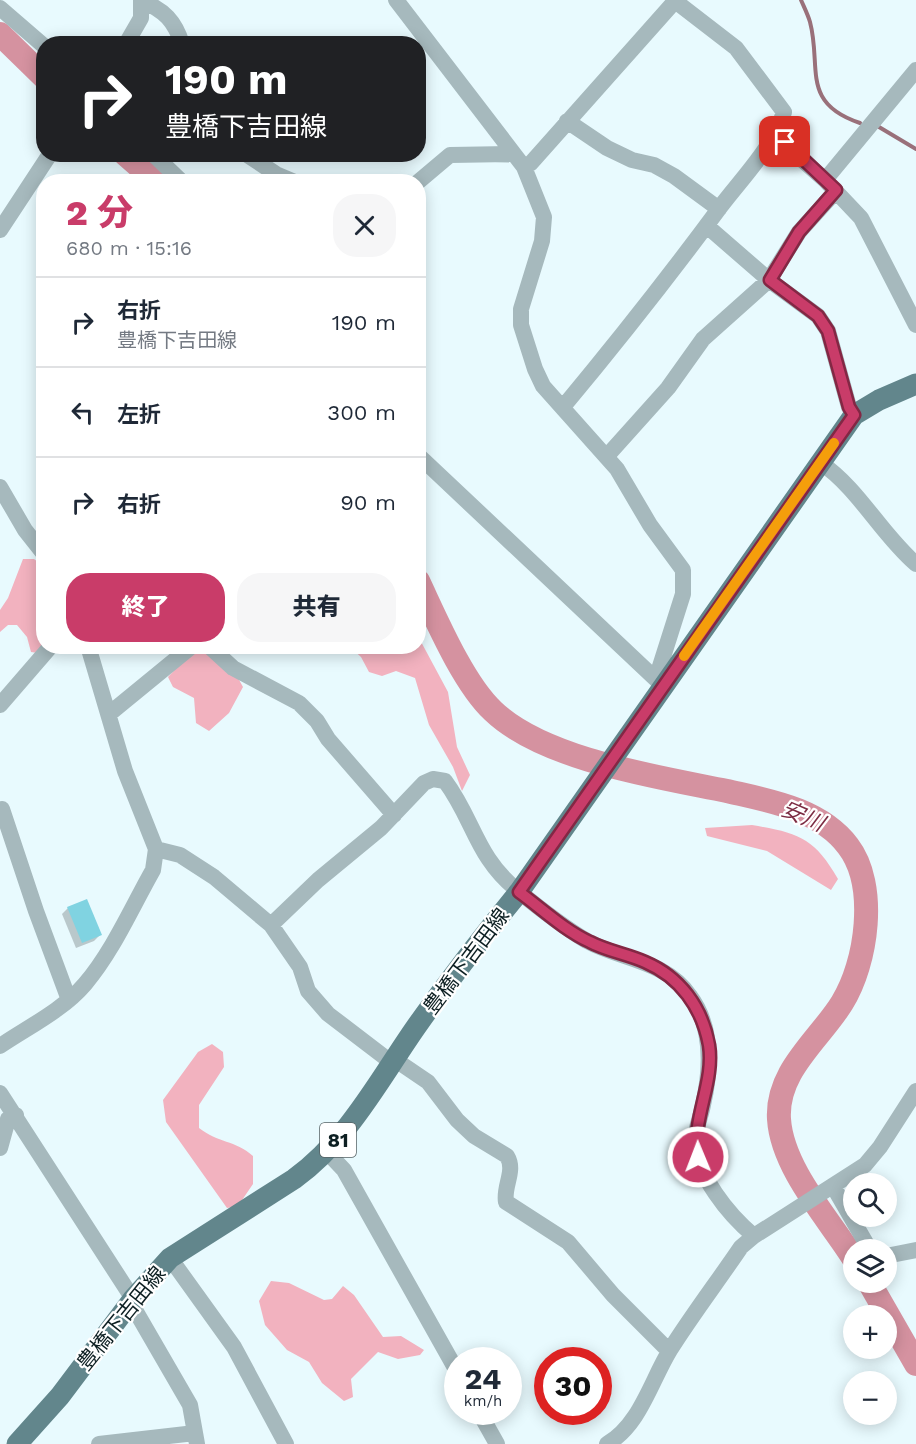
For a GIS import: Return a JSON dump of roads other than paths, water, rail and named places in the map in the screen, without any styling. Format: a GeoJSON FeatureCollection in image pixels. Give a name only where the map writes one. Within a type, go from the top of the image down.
{"type":"FeatureCollection","features":[{"type":"Feature","properties":{"kind":"main road","name":"豊橋下吉田線"},"geometry":{"type":"LineString","coordinates":[[17,1444],[60,1396],[133,1299],[170,1258],[294,1179],[327,1152],[343,1134],[458,966],[519,892],[600,778],[659,682],[854,415],[879,400],[916,384]]}},
{"type":"Feature","properties":{"kind":"street"},"geometry":{"type":"LineString","coordinates":[[396,0],[424,36]]}},
{"type":"Feature","properties":{"kind":"street"},"geometry":{"type":"LineString","coordinates":[[131,36],[141,18],[141,1],[166,14],[179,36]]}},
{"type":"Feature","properties":{"kind":"street"},"geometry":{"type":"LineString","coordinates":[[426,175],[450,155],[519,161],[567,121],[676,1],[736,48],[750,63],[784,112],[774,135],[708,227],[630,328],[563,407]]}},
{"type":"Feature","properties":{"kind":"street"},"geometry":{"type":"LineString","coordinates":[[0,8],[36,39]]}},
{"type":"Feature","properties":{"kind":"street"},"geometry":{"type":"LineString","coordinates":[[426,39],[519,161],[544,217],[542,241],[521,309],[521,325],[543,386],[607,456],[650,525],[683,570],[683,594],[659,682],[426,462]]}},
{"type":"Feature","properties":{"kind":"street"},"geometry":{"type":"LineString","coordinates":[[607,456],[668,388],[703,339],[770,280],[830,185],[916,70]]}},
{"type":"Feature","properties":{"kind":"street"},"geometry":{"type":"LineString","coordinates":[[567,121],[615,152],[632,160],[654,165],[674,176],[719,210]]}},
{"type":"Feature","properties":{"kind":"street"},"geometry":{"type":"LineString","coordinates":[[774,135],[830,185],[861,218],[916,325]]}},
{"type":"Feature","properties":{"kind":"street"},"geometry":{"type":"LineString","coordinates":[[161,162],[174,174]]}},
{"type":"Feature","properties":{"kind":"street"},"geometry":{"type":"LineString","coordinates":[[258,162],[276,174]]}},
{"type":"Feature","properties":{"kind":"street"},"geometry":{"type":"LineString","coordinates":[[0,230],[36,175]]}},
{"type":"Feature","properties":{"kind":"street"},"geometry":{"type":"LineString","coordinates":[[708,227],[770,280],[818,316],[828,331],[849,407],[854,415]]}},
{"type":"Feature","properties":{"kind":"street"},"geometry":{"type":"LineString","coordinates":[[821,463],[835,472],[898,548],[916,564]]}},
{"type":"Feature","properties":{"kind":"street"},"geometry":{"type":"LineString","coordinates":[[0,487],[25,530],[36,544]]}},
{"type":"Feature","properties":{"kind":"street"},"geometry":{"type":"LineString","coordinates":[[0,705],[44,654]]}},
{"type":"Feature","properties":{"kind":"street"},"geometry":{"type":"LineString","coordinates":[[0,1046],[69,1000],[98,968],[153,870],[156,849],[125,771],[90,654]]}},
{"type":"Feature","properties":{"kind":"street"},"geometry":{"type":"LineString","coordinates":[[109,714],[182,654]]}},
{"type":"Feature","properties":{"kind":"street"},"geometry":{"type":"LineString","coordinates":[[218,654],[233,668],[299,703],[317,721],[328,739],[394,815]]}},
{"type":"Feature","properties":{"kind":"street"},"geometry":{"type":"LineString","coordinates":[[271,925],[394,815],[424,783],[433,779],[445,781],[484,855],[519,892],[588,941],[646,962],[667,974],[690,995],[699,1012],[709,1053],[708,1085],[695,1139],[698,1157],[711,1187],[754,1236]]}},
{"type":"Feature","properties":{"kind":"street"},"geometry":{"type":"LineString","coordinates":[[1,808],[69,1000]]}},
{"type":"Feature","properties":{"kind":"street"},"geometry":{"type":"LineString","coordinates":[[156,849],[180,855],[214,877],[271,925],[300,966],[308,991],[328,1014],[393,1061],[400,1063],[428,1082],[458,1120],[474,1136],[507,1156],[511,1169],[504,1194],[506,1202],[568,1242],[613,1295],[669,1351]]}},
{"type":"Feature","properties":{"kind":"street"},"geometry":{"type":"LineString","coordinates":[[618,1441],[631,1423],[669,1351],[741,1247],[754,1236],[865,1166],[916,1091]]}},
{"type":"Feature","properties":{"kind":"street"},"geometry":{"type":"LineString","coordinates":[[0,1093],[133,1299],[135,1310],[190,1404],[196,1439],[99,1444]]}},
{"type":"Feature","properties":{"kind":"street"},"geometry":{"type":"LineString","coordinates":[[0,1148],[8,1119],[16,1115]]}},
{"type":"Feature","properties":{"kind":"street"},"geometry":{"type":"LineString","coordinates":[[327,1152],[344,1170],[444,1348]]}},
{"type":"Feature","properties":{"kind":"street"},"geometry":{"type":"LineString","coordinates":[[829,1189],[863,1239]]}},
{"type":"Feature","properties":{"kind":"street"},"geometry":{"type":"LineString","coordinates":[[897,1254],[916,1250]]}},
{"type":"Feature","properties":{"kind":"street"},"geometry":{"type":"LineString","coordinates":[[170,1258],[234,1347],[286,1444]]}},
{"type":"Feature","properties":{"kind":"street"},"geometry":{"type":"LineString","coordinates":[[486,1425],[497,1444]]}},
{"type":"Feature","properties":{"kind":"waterway"},"geometry":{"type":"LineString","coordinates":[[801,0],[810,22],[817,82],[821,94],[841,115],[860,123]]}},
{"type":"Feature","properties":{"kind":"waterway","name":"安川"},"geometry":{"type":"LineString","coordinates":[[0,34],[36,69]]}},
{"type":"Feature","properties":{"kind":"waterway"},"geometry":{"type":"LineString","coordinates":[[879,127],[916,149]]}},
{"type":"Feature","properties":{"kind":"waterway","name":"安川"},"geometry":{"type":"LineString","coordinates":[[134,162],[148,174]]}},
{"type":"Feature","properties":{"kind":"waterway","name":"安川"},"geometry":{"type":"LineString","coordinates":[[426,598],[451,650],[471,684],[493,711],[515,728],[542,742],[604,764],[793,808],[823,823],[837,833],[848,846],[857,862],[866,902],[866,924],[858,967],[842,1003],[801,1057],[784,1086],[779,1119],[788,1156],[797,1174],[843,1243]]}},
{"type":"Feature","properties":{"kind":"waterway","name":"安川"},"geometry":{"type":"LineString","coordinates":[[875,1293],[916,1364]]}}]}
